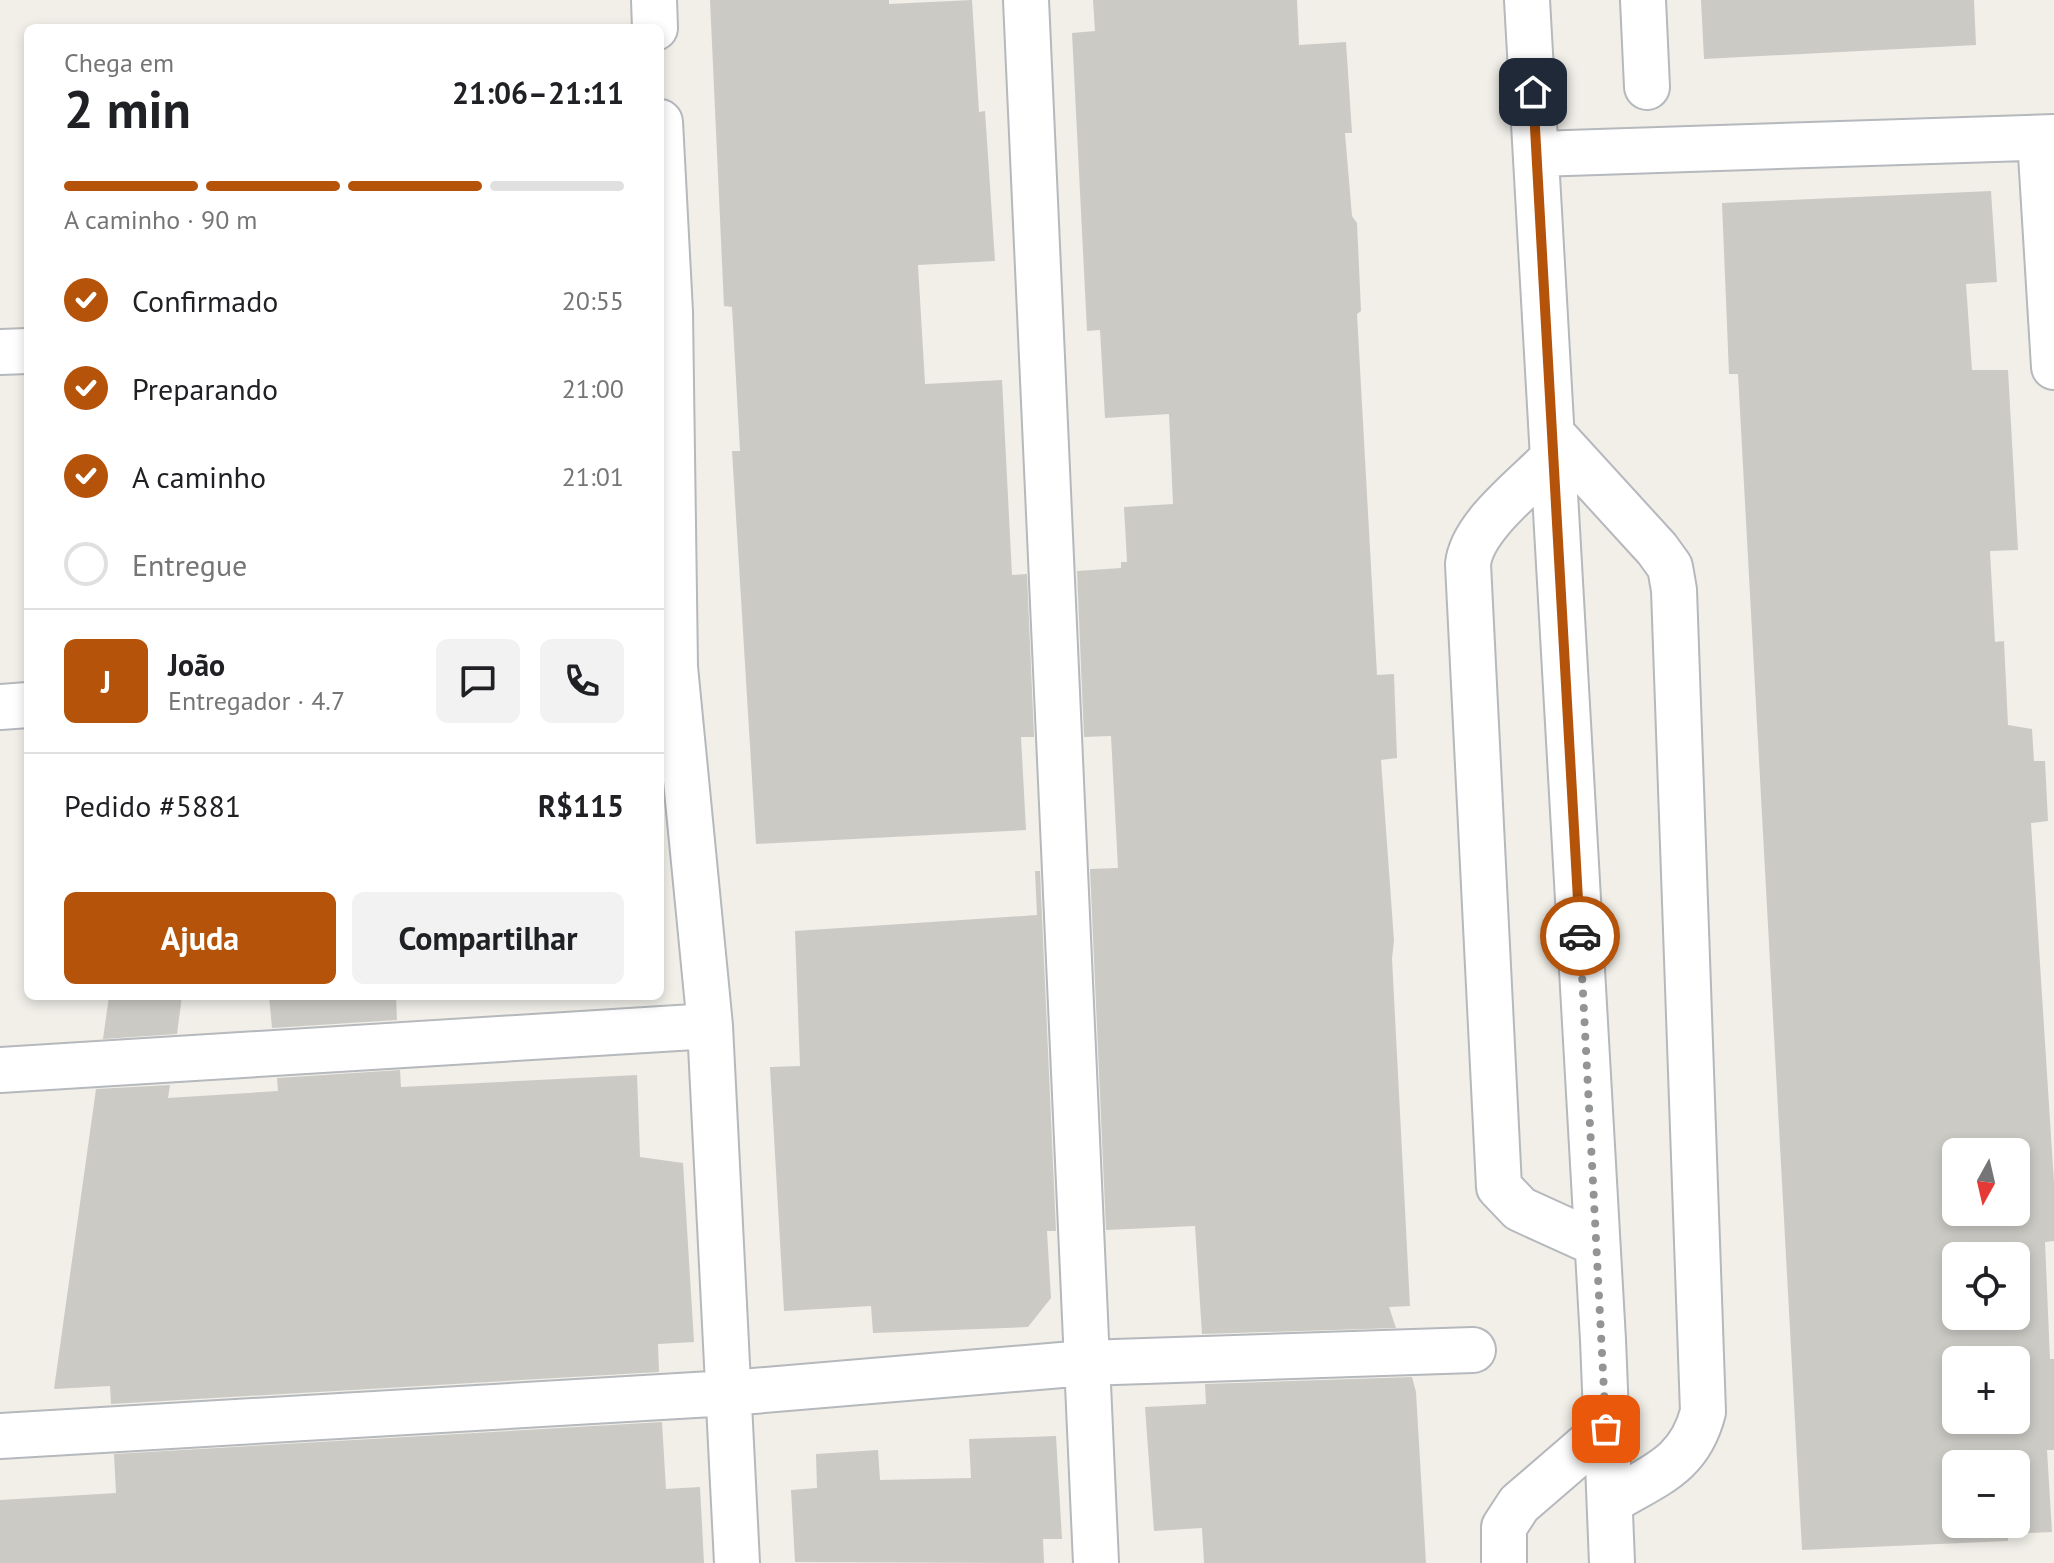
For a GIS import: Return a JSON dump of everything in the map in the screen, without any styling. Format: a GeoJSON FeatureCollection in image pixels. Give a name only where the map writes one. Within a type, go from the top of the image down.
{"type":"FeatureCollection","features":[{"type":"Feature","properties":{"kind":"street"},"geometry":{"type":"LineString","coordinates":[[654,0],[655,24]]}},
{"type":"Feature","properties":{"kind":"street"},"geometry":{"type":"LineString","coordinates":[[1026,0],[1096,1563]]}},
{"type":"Feature","properties":{"kind":"street"},"geometry":{"type":"LineString","coordinates":[[1527,0],[1612,1563]]}},
{"type":"Feature","properties":{"kind":"street"},"geometry":{"type":"LineString","coordinates":[[1643,0],[1647,87]]}},
{"type":"Feature","properties":{"kind":"street"},"geometry":{"type":"LineString","coordinates":[[1537,154],[2047,138],[2054,367]]}},
{"type":"Feature","properties":{"kind":"street"},"geometry":{"type":"LineString","coordinates":[[664,274],[668,667],[710,1026],[737,1563]]}},
{"type":"Feature","properties":{"kind":"street"},"geometry":{"type":"LineString","coordinates":[[0,352],[24,351]]}},
{"type":"Feature","properties":{"kind":"street"},"geometry":{"type":"LineString","coordinates":[[1552,446],[1481,531],[1470,547],[1469,556],[1499,1187],[1520,1209],[1597,1244]]}},
{"type":"Feature","properties":{"kind":"street"},"geometry":{"type":"LineString","coordinates":[[1552,446],[1657,549],[1670,567],[1674,590],[1703,1412],[1696,1438],[1681,1459],[1610,1502]]}},
{"type":"Feature","properties":{"kind":"street"},"geometry":{"type":"LineString","coordinates":[[0,707],[24,705]]}},
{"type":"Feature","properties":{"kind":"street"},"geometry":{"type":"LineString","coordinates":[[0,1070],[710,1026]]}},
{"type":"Feature","properties":{"kind":"street"},"geometry":{"type":"LineString","coordinates":[[0,1436],[729,1393],[1085,1363],[1473,1350]]}},
{"type":"Feature","properties":{"kind":"street"},"geometry":{"type":"LineString","coordinates":[[1504,1563],[1504,1527],[1519,1504],[1606,1429]]}},
{"type":"Feature","properties":{"kind":"building"},"geometry":{"type":"Polygon","coordinates":[[[710,0],[889,0],[889,4],[972,0],[979,112],[985,111],[995,261],[918,265],[925,384],[1002,380],[1012,575],[1027,574],[1034,737],[1021,737],[1026,830],[756,844],[732,451],[740,451],[732,307],[724,306],[710,0]]]}},
{"type":"Feature","properties":{"kind":"building"},"geometry":{"type":"Polygon","coordinates":[[[1093,0],[1297,0],[1299,45],[1346,42],[1352,133],[1345,133],[1352,216],[1357,223],[1361,311],[1357,314],[1377,675],[1394,674],[1397,758],[1381,760],[1394,941],[1392,958],[1410,1306],[1389,1307],[1396,1328],[1202,1334],[1195,1226],[1106,1230],[1090,869],[1118,868],[1111,736],[1084,737],[1077,571],[1121,568],[1121,562],[1127,562],[1124,507],[1173,504],[1169,414],[1105,418],[1100,330],[1087,331],[1072,33],[1095,31],[1093,0]]]}},
{"type":"Feature","properties":{"kind":"building"},"geometry":{"type":"Polygon","coordinates":[[[1701,0],[1974,0],[1976,45],[1704,59],[1701,0]]]}},
{"type":"Feature","properties":{"kind":"building"},"geometry":{"type":"Polygon","coordinates":[[[1991,191],[1997,282],[1966,284],[1972,370],[2008,370],[2018,550],[1990,551],[1995,642],[2004,641],[2008,725],[2032,729],[2034,761],[2045,761],[2048,821],[2031,823],[2054,1183],[2054,1241],[2045,1242],[2050,1359],[2054,1359],[2054,1450],[2047,1450],[2052,1532],[2030,1533],[2030,1450],[1942,1450],[1942,1538],[2008,1538],[2008,1541],[1802,1550],[1738,374],[1729,374],[1722,203],[1991,191]]]}},
{"type":"Feature","properties":{"kind":"building"},"geometry":{"type":"Polygon","coordinates":[[[1035,871],[1040,871],[1056,1231],[1047,1231],[1051,1298],[1028,1327],[873,1333],[871,1306],[784,1311],[770,1067],[800,1066],[795,931],[1037,915],[1035,871]]]}},
{"type":"Feature","properties":{"kind":"building"},"geometry":{"type":"Polygon","coordinates":[[[108,1000],[181,1000],[177,1034],[103,1039],[108,1000]]]}},
{"type":"Feature","properties":{"kind":"building"},"geometry":{"type":"Polygon","coordinates":[[[269,1000],[396,1000],[397,1020],[272,1028],[269,1000]]]}},
{"type":"Feature","properties":{"kind":"building"},"geometry":{"type":"Polygon","coordinates":[[[400,1070],[401,1087],[637,1075],[640,1157],[683,1163],[694,1342],[658,1344],[659,1372],[111,1404],[110,1386],[54,1389],[96,1089],[170,1085],[168,1098],[278,1091],[277,1078],[400,1070]]]}},
{"type":"Feature","properties":{"kind":"building"},"geometry":{"type":"Polygon","coordinates":[[[1412,1377],[1416,1392],[1426,1563],[1204,1563],[1202,1528],[1154,1531],[1145,1407],[1206,1404],[1205,1384],[1412,1377]]]}},
{"type":"Feature","properties":{"kind":"building"},"geometry":{"type":"Polygon","coordinates":[[[662,1422],[666,1489],[700,1487],[704,1563],[0,1563],[0,1500],[116,1493],[114,1454],[662,1422]]]}},
{"type":"Feature","properties":{"kind":"building"},"geometry":{"type":"Polygon","coordinates":[[[1056,1436],[1062,1539],[1043,1539],[1044,1563],[795,1562],[791,1490],[817,1488],[816,1454],[878,1450],[880,1480],[971,1478],[969,1439],[1056,1436]]]}},
{"type":"Feature","properties":{"kind":"way so far"},"geometry":{"type":"LineString","coordinates":[[1580,936],[1606,1429]]}},
{"type":"Feature","properties":{"kind":"route"},"geometry":{"type":"LineString","coordinates":[[1533,92],[1580,936]]}}]}
